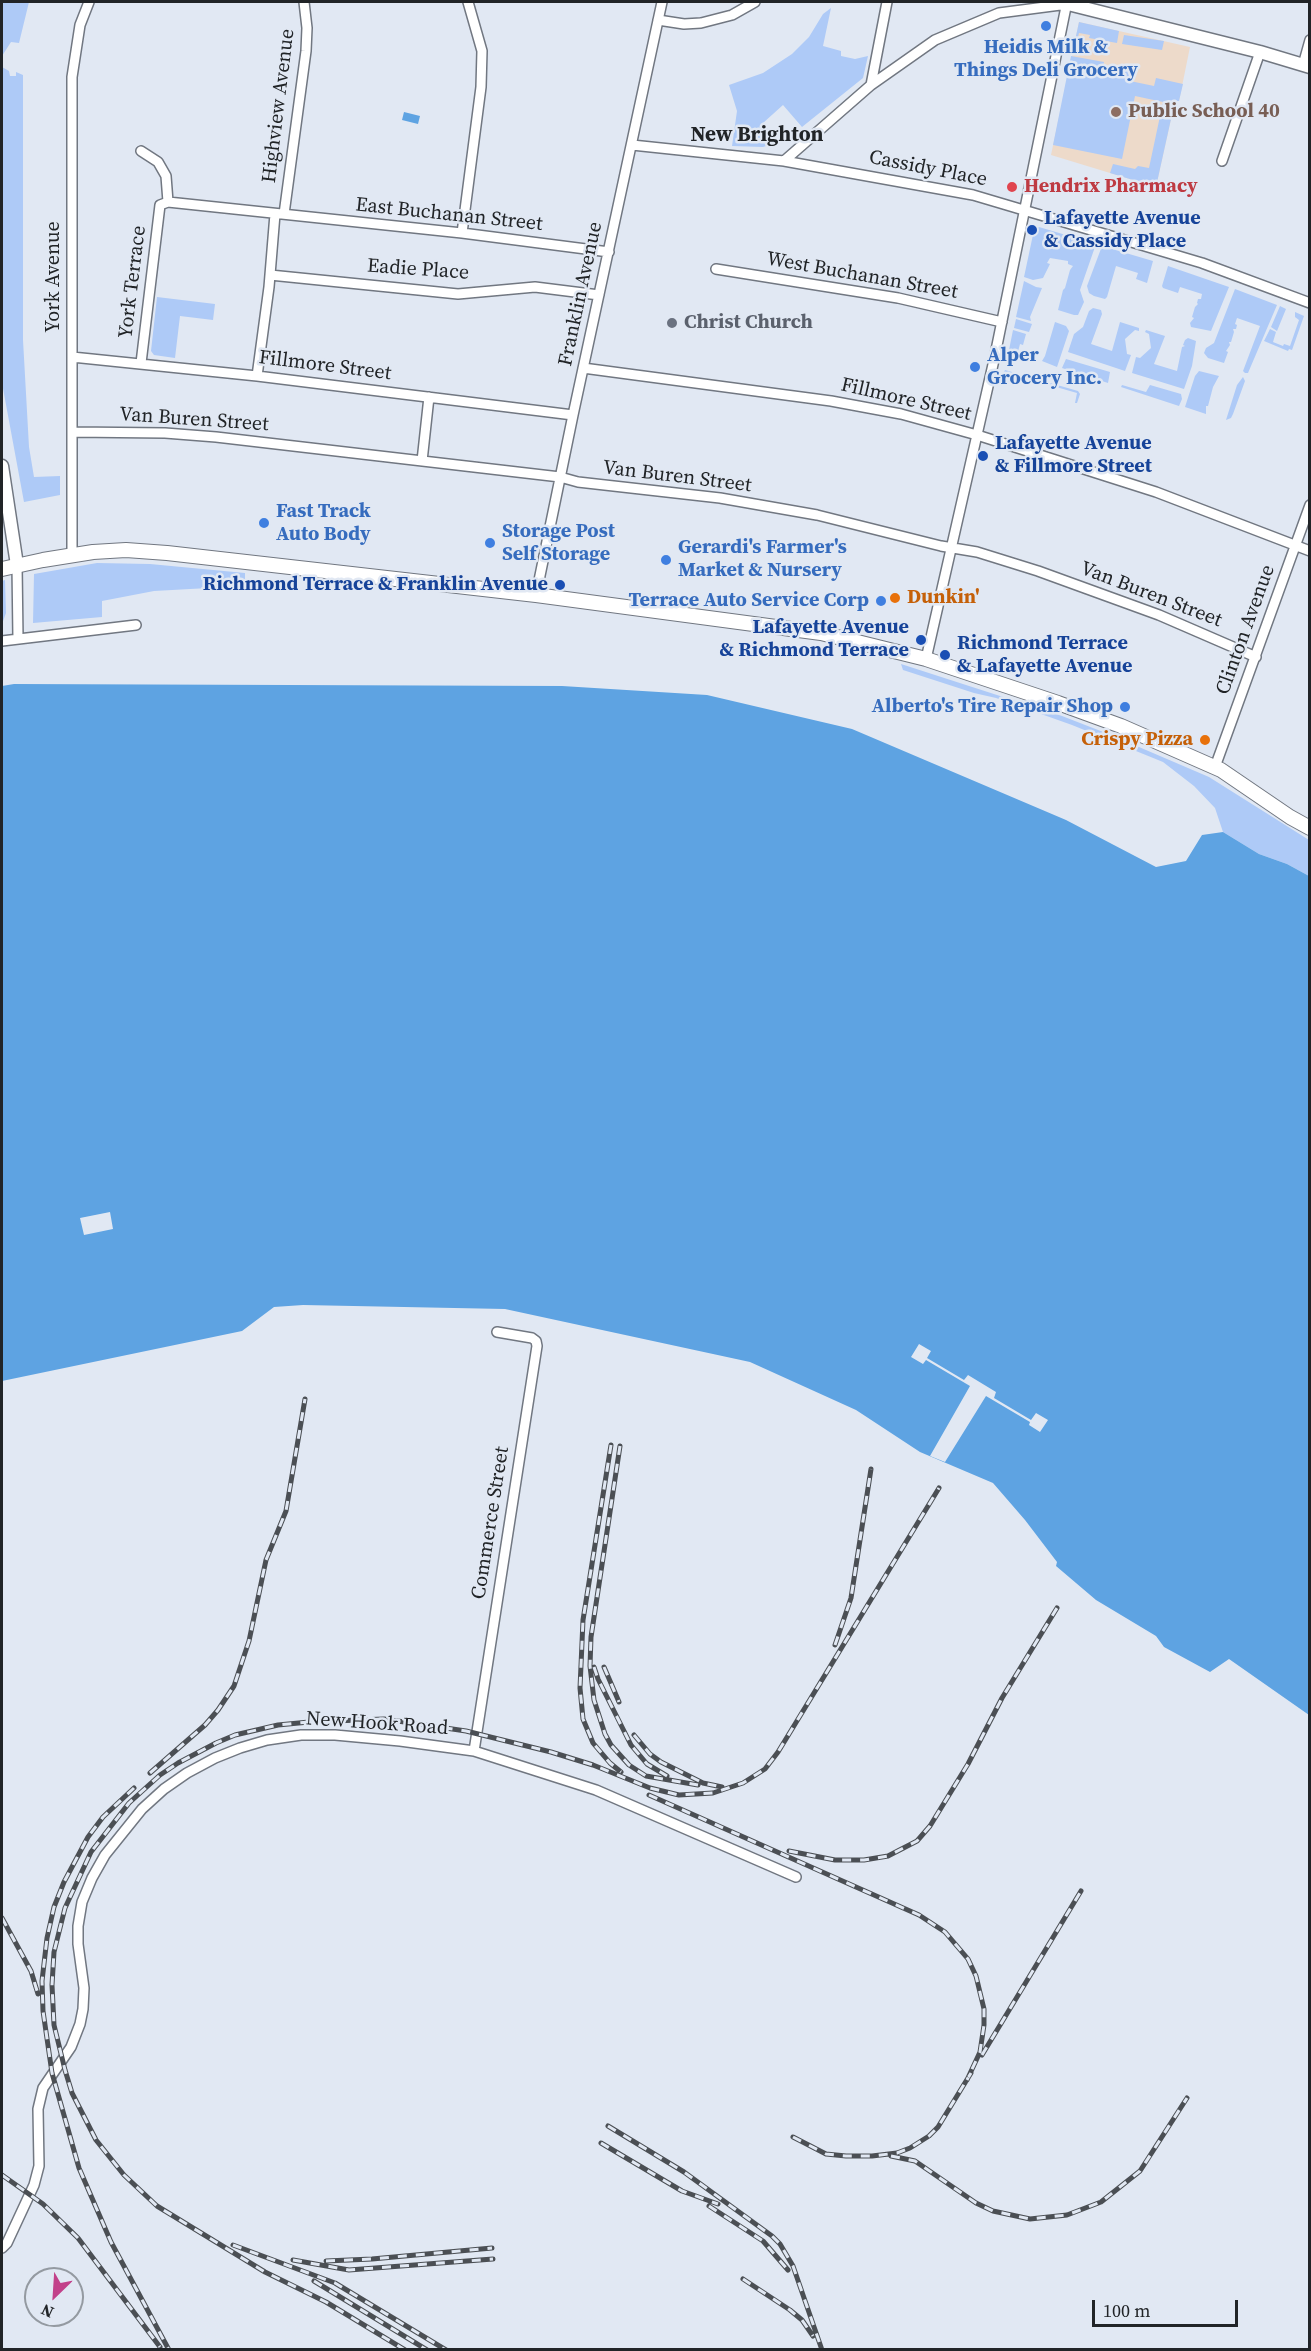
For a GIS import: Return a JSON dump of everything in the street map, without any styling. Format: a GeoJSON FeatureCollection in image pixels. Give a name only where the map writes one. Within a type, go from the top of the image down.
{"type":"FeatureCollection","features":[{"type":"Feature","properties":{"kind":"main road"},"geometry":{"type":"LineString","coordinates":[[2,569],[72,555],[115,550],[167,553],[536,595],[804,630],[926,659],[1080,711],[1215,767],[1310,828]]}},
{"type":"Feature","properties":{"kind":"street","name":"York Avenue"},"geometry":{"type":"LineString","coordinates":[[72,555],[72,77],[80,25],[89,2]]}},
{"type":"Feature","properties":{"kind":"street","name":"Highview Avenue"},"geometry":{"type":"LineString","coordinates":[[257,376],[279,214],[306,51],[307,28],[304,2]]}},
{"type":"Feature","properties":{"kind":"street"},"geometry":{"type":"LineString","coordinates":[[462,233],[481,78],[482,51],[468,2]]}},
{"type":"Feature","properties":{"kind":"street","name":"Franklin Avenue"},"geometry":{"type":"LineString","coordinates":[[536,595],[662,2]]}},
{"type":"Feature","properties":{"kind":"street"},"geometry":{"type":"LineString","coordinates":[[658,20],[684,24],[709,21],[732,15],[754,2]]}},
{"type":"Feature","properties":{"kind":"street"},"geometry":{"type":"LineString","coordinates":[[872,85],[887,2]]}},
{"type":"Feature","properties":{"kind":"street"},"geometry":{"type":"LineString","coordinates":[[926,659],[1002,322],[1067,3]]}},
{"type":"Feature","properties":{"kind":"street"},"geometry":{"type":"LineString","coordinates":[[784,161],[872,85],[935,40],[999,13],[1067,3],[1260,52],[1306,66],[1310,40]]}},
{"type":"Feature","properties":{"kind":"street"},"geometry":{"type":"LineString","coordinates":[[1222,161],[1260,52]]}},
{"type":"Feature","properties":{"kind":"street","name":"Cassidy Place"},"geometry":{"type":"LineString","coordinates":[[632,145],[784,161],[972,195],[1202,263],[1310,303]]}},
{"type":"Feature","properties":{"kind":"street","name":"York Terrace"},"geometry":{"type":"LineString","coordinates":[[141,151],[158,162],[166,176],[141,363]]}},
{"type":"Feature","properties":{"kind":"street","name":"East Buchanan Street"},"geometry":{"type":"LineString","coordinates":[[164,203],[462,233],[609,252]]}},
{"type":"Feature","properties":{"kind":"street","name":"West Buchanan Street"},"geometry":{"type":"LineString","coordinates":[[716,269],[874,294],[1002,322]]}},
{"type":"Feature","properties":{"kind":"street","name":"Eadie Place"},"geometry":{"type":"LineString","coordinates":[[270,275],[458,294],[536,287],[599,295]]}},
{"type":"Feature","properties":{"kind":"street","name":"Fillmore Street"},"geometry":{"type":"LineString","coordinates":[[72,357],[257,376],[573,415]]}},
{"type":"Feature","properties":{"kind":"street","name":"Fillmore Street"},"geometry":{"type":"LineString","coordinates":[[584,368],[831,400],[901,414],[977,435],[1156,492],[1310,551]]}},
{"type":"Feature","properties":{"kind":"street"},"geometry":{"type":"LineString","coordinates":[[422,460],[429,397]]}},
{"type":"Feature","properties":{"kind":"street","name":"Van Buren Street"},"geometry":{"type":"LineString","coordinates":[[73,432],[216,436],[720,498],[817,515],[997,558],[1159,615],[1256,657]]}},
{"type":"Feature","properties":{"kind":"street"},"geometry":{"type":"LineString","coordinates":[[2,466],[17,565],[18,639]]}},
{"type":"Feature","properties":{"kind":"street","name":"Clinton Avenue"},"geometry":{"type":"LineString","coordinates":[[1215,767],[1310,505]]}},
{"type":"Feature","properties":{"kind":"street"},"geometry":{"type":"LineString","coordinates":[[2,640],[136,625]]}},
{"type":"Feature","properties":{"kind":"street","name":"Commerce Street"},"geometry":{"type":"LineString","coordinates":[[474,1751],[537,1346],[536,1341],[532,1338],[496,1332]]}},
{"type":"Feature","properties":{"kind":"street","name":"New Hook Road"},"geometry":{"type":"LineString","coordinates":[[2,2248],[7,2243],[34,2186],[39,2166],[38,2109],[43,2088],[71,2048],[82,2017],[84,1988],[78,1944],[82,1902],[92,1878],[105,1855],[142,1809],[164,1789],[187,1773],[240,1748],[267,1740],[301,1735],[335,1735],[474,1751],[596,1790],[796,1877]]}},
{"type":"Feature","properties":{"kind":"shaded area"},"geometry":{"type":"Polygon","coordinates":[[[2,2],[29,2],[19,43],[11,42],[2,56],[2,2]]]}},
{"type":"Feature","properties":{"kind":"shaded area"},"geometry":{"type":"Polygon","coordinates":[[[831,8],[823,46],[841,51],[841,56],[855,59],[868,56],[863,78],[802,127],[783,105],[763,123],[779,142],[763,147],[732,146],[737,111],[729,85],[763,73],[792,54],[809,37],[823,14],[831,8]]]}},
{"type":"Feature","properties":{"kind":"shaded area","name":"Public School 40"},"geometry":{"type":"Polygon","coordinates":[[[1079,22],[1190,47],[1179,101],[1175,101],[1156,187],[1051,155],[1079,22]]]}},
{"type":"Feature","properties":{"kind":"shaded area"},"geometry":{"type":"Polygon","coordinates":[[[1079,22],[1119,31],[1117,43],[1089,38],[1090,35],[1079,33],[1076,45],[1074,45],[1079,22]]]}},
{"type":"Feature","properties":{"kind":"shaded area"},"geometry":{"type":"Polygon","coordinates":[[[1124,35],[1164,41],[1162,50],[1122,44],[1124,35]]]}},
{"type":"Feature","properties":{"kind":"shaded area"},"geometry":{"type":"Polygon","coordinates":[[[1071,56],[1104,62],[1103,66],[1126,71],[1127,67],[1132,68],[1130,81],[1154,86],[1156,78],[1183,84],[1179,101],[1175,101],[1156,187],[1110,173],[1113,164],[1135,169],[1138,166],[1149,168],[1163,102],[1135,96],[1122,159],[1053,145],[1071,56]]]}},
{"type":"Feature","properties":{"kind":"shaded area"},"geometry":{"type":"Polygon","coordinates":[[[2,67],[9,71],[10,76],[16,76],[16,72],[23,75],[23,340],[29,447],[34,477],[60,476],[60,495],[24,502],[2,383],[2,67]]]}},
{"type":"Feature","properties":{"kind":"shaded area"},"geometry":{"type":"Polygon","coordinates":[[[404,112],[420,116],[418,124],[402,120],[404,112]]]}},
{"type":"Feature","properties":{"kind":"shaded area"},"geometry":{"type":"Polygon","coordinates":[[[1039,227],[1096,244],[1080,290],[1084,302],[1078,315],[1058,310],[1073,266],[1068,264],[1068,261],[1050,258],[1047,263],[1050,264],[1043,278],[1033,280],[1024,277],[1034,230],[1039,227]]]}},
{"type":"Feature","properties":{"kind":"shaded area"},"geometry":{"type":"Polygon","coordinates":[[[1102,246],[1153,261],[1147,283],[1136,279],[1138,273],[1116,266],[1105,299],[1089,293],[1087,286],[1102,246]]]}},
{"type":"Feature","properties":{"kind":"shaded area"},"geometry":{"type":"Polygon","coordinates":[[[1168,266],[1229,287],[1211,331],[1191,327],[1190,323],[1202,294],[1180,287],[1178,293],[1163,288],[1168,266]]]}},
{"type":"Feature","properties":{"kind":"shaded area"},"geometry":{"type":"Polygon","coordinates":[[[1024,281],[1042,288],[1030,317],[1031,321],[1016,317],[1024,281]]]}},
{"type":"Feature","properties":{"kind":"shaded area"},"geometry":{"type":"Polygon","coordinates":[[[1235,289],[1277,305],[1248,373],[1243,371],[1260,326],[1237,318],[1236,329],[1233,329],[1224,363],[1208,358],[1204,353],[1206,348],[1214,343],[1235,289]]]}},
{"type":"Feature","properties":{"kind":"shaded area"},"geometry":{"type":"Polygon","coordinates":[[[157,297],[215,304],[213,320],[180,316],[175,358],[154,355],[151,351],[157,297]]]}},
{"type":"Feature","properties":{"kind":"shaded area"},"geometry":{"type":"Polygon","coordinates":[[[1280,306],[1286,309],[1277,331],[1271,327],[1280,306]]]}},
{"type":"Feature","properties":{"kind":"shaded area"},"geometry":{"type":"Polygon","coordinates":[[[1093,308],[1101,310],[1102,314],[1091,344],[1112,351],[1120,322],[1139,328],[1139,331],[1135,330],[1125,339],[1127,354],[1131,355],[1125,371],[1068,352],[1074,334],[1083,327],[1089,311],[1093,308]]]}},
{"type":"Feature","properties":{"kind":"shaded area"},"geometry":{"type":"Polygon","coordinates":[[[1295,312],[1304,316],[1292,350],[1288,351],[1264,341],[1270,329],[1276,332],[1273,342],[1290,346],[1299,320],[1295,317],[1295,312]]]}},
{"type":"Feature","properties":{"kind":"shaded area"},"geometry":{"type":"Polygon","coordinates":[[[1016,319],[1032,324],[1029,332],[1014,328],[1016,319]]]}},
{"type":"Feature","properties":{"kind":"shaded area"},"geometry":{"type":"Polygon","coordinates":[[[1055,322],[1066,326],[1069,331],[1057,367],[1042,361],[1055,322]]]}},
{"type":"Feature","properties":{"kind":"shaded area"},"geometry":{"type":"Polygon","coordinates":[[[1013,330],[1026,334],[1023,345],[1020,344],[1015,363],[1007,360],[1013,330]]]}},
{"type":"Feature","properties":{"kind":"shaded area"},"geometry":{"type":"Polygon","coordinates":[[[1146,330],[1165,336],[1154,364],[1177,371],[1185,340],[1188,338],[1196,341],[1192,366],[1184,389],[1132,373],[1136,357],[1140,358],[1151,348],[1149,334],[1145,332],[1146,330]]]}},
{"type":"Feature","properties":{"kind":"shaded area"},"geometry":{"type":"Polygon","coordinates":[[[1066,359],[1110,372],[1108,383],[1062,368],[1066,359]]]}},
{"type":"Feature","properties":{"kind":"shaded area"},"geometry":{"type":"Polygon","coordinates":[[[1005,370],[1078,391],[1080,394],[1077,403],[1075,403],[1077,393],[1004,372],[1005,370]]]}},
{"type":"Feature","properties":{"kind":"shaded area"},"geometry":{"type":"Polygon","coordinates":[[[1199,371],[1219,376],[1213,387],[1208,406],[1206,406],[1206,414],[1185,407],[1195,376],[1199,371]]]}},
{"type":"Feature","properties":{"kind":"shaded area"},"geometry":{"type":"Polygon","coordinates":[[[1243,377],[1245,381],[1233,414],[1226,420],[1237,385],[1243,377]]]}},
{"type":"Feature","properties":{"kind":"shaded area"},"geometry":{"type":"Polygon","coordinates":[[[1122,385],[1146,392],[1150,385],[1181,394],[1182,399],[1179,406],[1121,387],[1122,385]]]}},
{"type":"Feature","properties":{"kind":"shaded area"},"geometry":{"type":"Polygon","coordinates":[[[97,563],[150,564],[245,573],[245,586],[154,591],[102,601],[102,617],[33,623],[34,574],[97,563]]]}},
{"type":"Feature","properties":{"kind":"shaded area"},"geometry":{"type":"Polygon","coordinates":[[[5,580],[6,613],[2,624],[2,581],[5,580]]]}},
{"type":"Feature","properties":{"kind":"shaded area"},"geometry":{"type":"Polygon","coordinates":[[[901,664],[1062,716],[1209,777],[1309,840],[1309,876],[1287,864],[1259,854],[1223,832],[1215,808],[1194,786],[1163,762],[1072,725],[996,698],[903,670],[901,664]]]}},
{"type":"Feature","properties":{"kind":"shaded area"},"geometry":{"type":"Polygon","coordinates":[[[14,684],[562,686],[707,695],[852,729],[1066,820],[1156,867],[1186,861],[1202,835],[1223,832],[1259,854],[1287,864],[1309,876],[1309,1715],[1229,1659],[1210,1672],[1164,1647],[1156,1636],[1096,1600],[1056,1566],[1057,1562],[993,1483],[920,1452],[856,1410],[750,1362],[505,1309],[303,1305],[274,1307],[242,1331],[2,1381],[2,686],[14,684]]]}},
{"type":"Feature","properties":{"kind":"pier"},"geometry":{"type":"Polygon","coordinates":[[[110,1212],[113,1229],[84,1235],[80,1218],[110,1212]]]}},
{"type":"Feature","properties":{"kind":"pier"},"geometry":{"type":"Polygon","coordinates":[[[919,1344],[931,1351],[927,1358],[964,1380],[968,1375],[996,1392],[994,1398],[1031,1420],[1036,1413],[1048,1420],[1040,1432],[1029,1425],[1030,1422],[986,1396],[945,1462],[930,1456],[970,1386],[926,1360],[923,1364],[911,1357],[919,1344]]]}},
{"type":"Feature","properties":{"kind":"railway"},"geometry":{"type":"LineString","coordinates":[[150,1773],[205,1725],[234,1686],[249,1641],[266,1560],[286,1511],[305,1399]]}},
{"type":"Feature","properties":{"kind":"railway"},"geometry":{"type":"LineString","coordinates":[[611,1445],[583,1620],[580,1688],[583,1719],[593,1743],[621,1772]]}},
{"type":"Feature","properties":{"kind":"railway"},"geometry":{"type":"LineString","coordinates":[[620,1446],[591,1637],[590,1666],[594,1700],[605,1734],[611,1745],[629,1765],[646,1776],[698,1785]]}},
{"type":"Feature","properties":{"kind":"railway"},"geometry":{"type":"LineString","coordinates":[[835,1645],[851,1598],[871,1469]]}},
{"type":"Feature","properties":{"kind":"railway"},"geometry":{"type":"LineString","coordinates":[[405,2350],[326,2302],[265,2272],[157,2206],[124,2175],[96,2140],[72,2093],[65,2070],[54,2025],[52,1985],[54,1952],[65,1908],[91,1852],[129,1803],[160,1775],[216,1743],[235,1735],[278,1725],[384,1719],[466,1731],[551,1752],[593,1765],[650,1788],[679,1795],[713,1793],[743,1783],[765,1769],[778,1752],[939,1488]]}},
{"type":"Feature","properties":{"kind":"railway"},"geometry":{"type":"LineString","coordinates":[[789,1851],[835,1860],[864,1860],[888,1856],[917,1841],[930,1826],[968,1764],[1002,1698],[1057,1608]]}},
{"type":"Feature","properties":{"kind":"railway"},"geometry":{"type":"LineString","coordinates":[[594,1667],[631,1745],[647,1764],[667,1776]]}},
{"type":"Feature","properties":{"kind":"railway"},"geometry":{"type":"LineString","coordinates":[[604,1667],[619,1702]]}},
{"type":"Feature","properties":{"kind":"railway"},"geometry":{"type":"LineString","coordinates":[[634,1735],[650,1754],[661,1762],[703,1783],[722,1787]]}},
{"type":"Feature","properties":{"kind":"railway"},"geometry":{"type":"LineString","coordinates":[[134,1788],[103,1817],[88,1837],[64,1882],[54,1907],[47,1938],[42,1981],[43,2011],[52,2073],[79,2168],[111,2242],[169,2350]]}},
{"type":"Feature","properties":{"kind":"railway"},"geometry":{"type":"LineString","coordinates":[[649,1795],[919,1915],[945,1932],[968,1959],[976,1976],[984,2009],[980,2052],[967,2080]]}},
{"type":"Feature","properties":{"kind":"railway"},"geometry":{"type":"LineString","coordinates":[[982,2055],[1081,1891]]}},
{"type":"Feature","properties":{"kind":"railway"},"geometry":{"type":"LineString","coordinates":[[2,1918],[31,1971],[38,1994]]}},
{"type":"Feature","properties":{"kind":"railway"},"geometry":{"type":"LineString","coordinates":[[793,2137],[826,2154],[872,2156],[897,2153],[929,2136],[938,2127],[971,2073]]}},
{"type":"Feature","properties":{"kind":"railway"},"geometry":{"type":"LineString","coordinates":[[891,2156],[915,2161],[976,2203],[993,2211],[1030,2219],[1067,2215],[1101,2202],[1140,2171],[1187,2098]]}},
{"type":"Feature","properties":{"kind":"railway"},"geometry":{"type":"LineString","coordinates":[[608,2126],[684,2172],[780,2244],[793,2266],[822,2350]]}},
{"type":"Feature","properties":{"kind":"railway"},"geometry":{"type":"LineString","coordinates":[[601,2143],[682,2191],[718,2204]]}},
{"type":"Feature","properties":{"kind":"railway"},"geometry":{"type":"LineString","coordinates":[[2,2175],[43,2204],[78,2238],[160,2347]]}},
{"type":"Feature","properties":{"kind":"railway"},"geometry":{"type":"LineString","coordinates":[[709,2206],[763,2241],[788,2270]]}},
{"type":"Feature","properties":{"kind":"railway"},"geometry":{"type":"LineString","coordinates":[[233,2245],[335,2283],[446,2350]]}},
{"type":"Feature","properties":{"kind":"railway"},"geometry":{"type":"LineString","coordinates":[[326,2261],[492,2248]]}},
{"type":"Feature","properties":{"kind":"railway"},"geometry":{"type":"LineString","coordinates":[[293,2260],[349,2270],[493,2259]]}},
{"type":"Feature","properties":{"kind":"railway"},"geometry":{"type":"LineString","coordinates":[[743,2279],[790,2310],[802,2320],[813,2336]]}},
{"type":"Feature","properties":{"kind":"railway"},"geometry":{"type":"LineString","coordinates":[[314,2281],[427,2350]]}},
{"type":"Feature","properties":{"kind":"place","name":"Heidis Milk & Things Deli Grocery"},"geometry":{"type":"Point","coordinates":[1046,26]}},
{"type":"Feature","properties":{"kind":"place","name":"Public School 40"},"geometry":{"type":"Point","coordinates":[1116,112]}},
{"type":"Feature","properties":{"kind":"place","name":"Hendrix Pharmacy"},"geometry":{"type":"Point","coordinates":[1012,187]}},
{"type":"Feature","properties":{"kind":"place","name":"Lafayette Avenue & Cassidy Place"},"geometry":{"type":"Point","coordinates":[1032,230]}},
{"type":"Feature","properties":{"kind":"place","name":"Christ Church"},"geometry":{"type":"Point","coordinates":[672,323]}},
{"type":"Feature","properties":{"kind":"place","name":"Alper Grocery Inc."},"geometry":{"type":"Point","coordinates":[975,367]}},
{"type":"Feature","properties":{"kind":"place","name":"Lafayette Avenue & Fillmore Street"},"geometry":{"type":"Point","coordinates":[983,456]}},
{"type":"Feature","properties":{"kind":"place","name":"Fast Track Auto Body"},"geometry":{"type":"Point","coordinates":[264,523]}},
{"type":"Feature","properties":{"kind":"place","name":"Storage Post Self Storage"},"geometry":{"type":"Point","coordinates":[490,543]}},
{"type":"Feature","properties":{"kind":"place","name":"Gerardi's Farmer's Market & Nursery"},"geometry":{"type":"Point","coordinates":[666,560]}},
{"type":"Feature","properties":{"kind":"place","name":"Richmond Terrace & Franklin Avenue"},"geometry":{"type":"Point","coordinates":[560,585]}},
{"type":"Feature","properties":{"kind":"place","name":"Dunkin'"},"geometry":{"type":"Point","coordinates":[895,598]}},
{"type":"Feature","properties":{"kind":"place","name":"Terrace Auto Service Corp"},"geometry":{"type":"Point","coordinates":[881,601]}},
{"type":"Feature","properties":{"kind":"place","name":"Lafayette Avenue & Richmond Terrace"},"geometry":{"type":"Point","coordinates":[921,640]}},
{"type":"Feature","properties":{"kind":"place","name":"Richmond Terrace & Lafayette Avenue"},"geometry":{"type":"Point","coordinates":[945,655]}},
{"type":"Feature","properties":{"kind":"place","name":"Alberto's Tire Repair Shop"},"geometry":{"type":"Point","coordinates":[1125,707]}},
{"type":"Feature","properties":{"kind":"place","name":"Crispy Pizza"},"geometry":{"type":"Point","coordinates":[1205,740]}},
{"type":"Feature","properties":{"kind":"district","name":"New Brighton"},"geometry":{"type":"Point","coordinates":[757,136]}}]}
